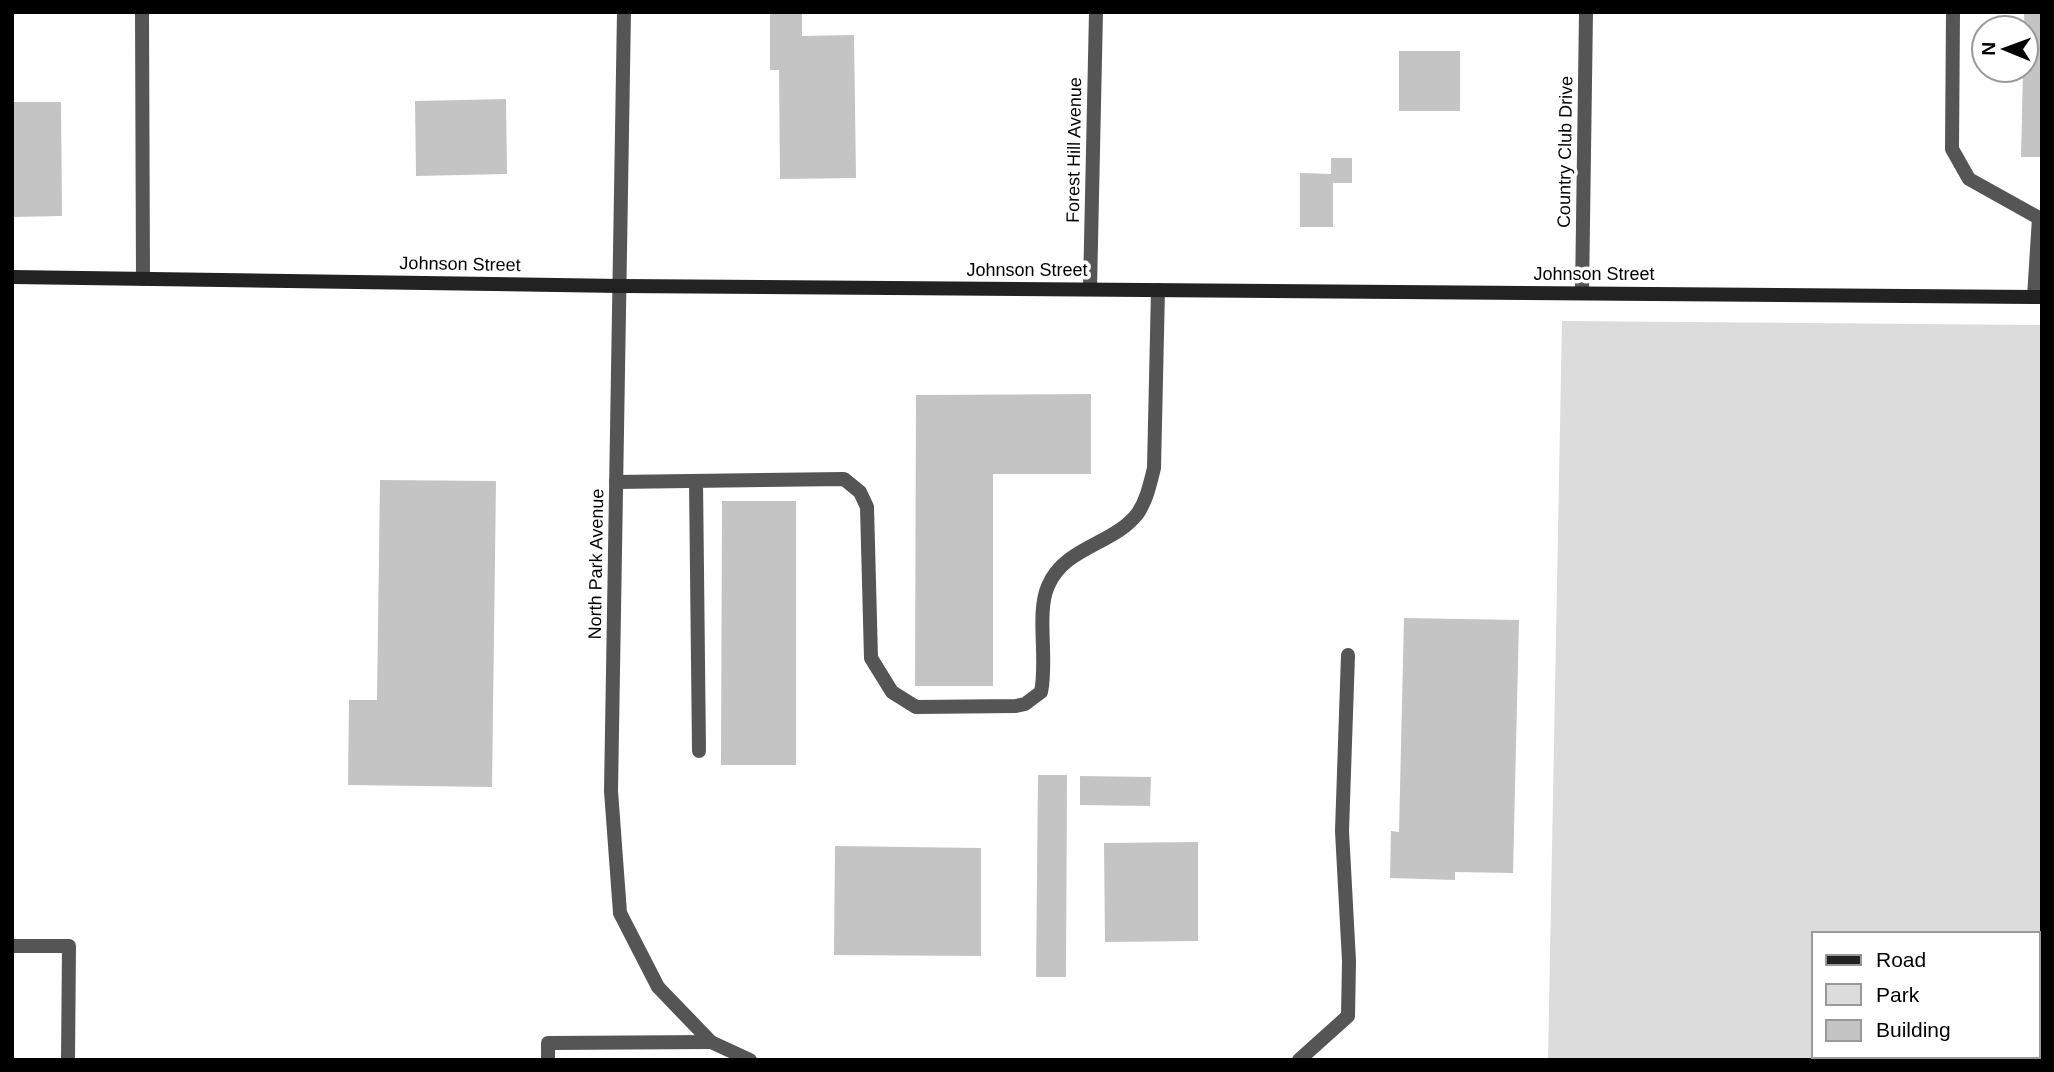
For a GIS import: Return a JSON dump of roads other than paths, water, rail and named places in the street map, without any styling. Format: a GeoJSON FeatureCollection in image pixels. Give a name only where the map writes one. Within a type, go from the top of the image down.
{"type":"FeatureCollection","features":[{"type":"Feature","properties":{"kind":"street"},"geometry":{"type":"LineString","coordinates":[[142,12],[143,279]]}},
{"type":"Feature","properties":{"kind":"street","name":"North Park Avenue"},"geometry":{"type":"LineString","coordinates":[[624,12],[611,791],[620,913],[658,987],[711,1042],[750,1060]]}},
{"type":"Feature","properties":{"kind":"street","name":"Forest Hill Avenue"},"geometry":{"type":"LineString","coordinates":[[1090,289],[1096,12]]}},
{"type":"Feature","properties":{"kind":"street","name":"Country Club Drive"},"geometry":{"type":"LineString","coordinates":[[1582,293],[1586,12]]}},
{"type":"Feature","properties":{"kind":"street"},"geometry":{"type":"LineString","coordinates":[[1953,12],[1952,149],[1969,179],[2039,218],[2038,297]]}},
{"type":"Feature","properties":{"kind":"street","name":"Johnson Street"},"geometry":{"type":"LineString","coordinates":[[12,277],[620,286],[2038,297]]}},
{"type":"Feature","properties":{"kind":"street"},"geometry":{"type":"LineString","coordinates":[[617,482],[845,480],[860,492],[867,508],[871,658],[892,692],[916,708],[1025,704],[1041,692],[1044,677],[1044,604],[1048,586],[1068,559],[1126,525],[1137,514],[1147,497],[1154,468],[1158,290]]}},
{"type":"Feature","properties":{"kind":"street"},"geometry":{"type":"LineString","coordinates":[[696,481],[699,751]]}},
{"type":"Feature","properties":{"kind":"street"},"geometry":{"type":"LineString","coordinates":[[1299,1060],[1348,1016],[1349,961],[1342,831],[1348,655]]}},
{"type":"Feature","properties":{"kind":"street"},"geometry":{"type":"LineString","coordinates":[[12,946],[69,946],[68,1060]]}},
{"type":"Feature","properties":{"kind":"street"},"geometry":{"type":"LineString","coordinates":[[548,1060],[548,1044],[711,1042]]}}]}
